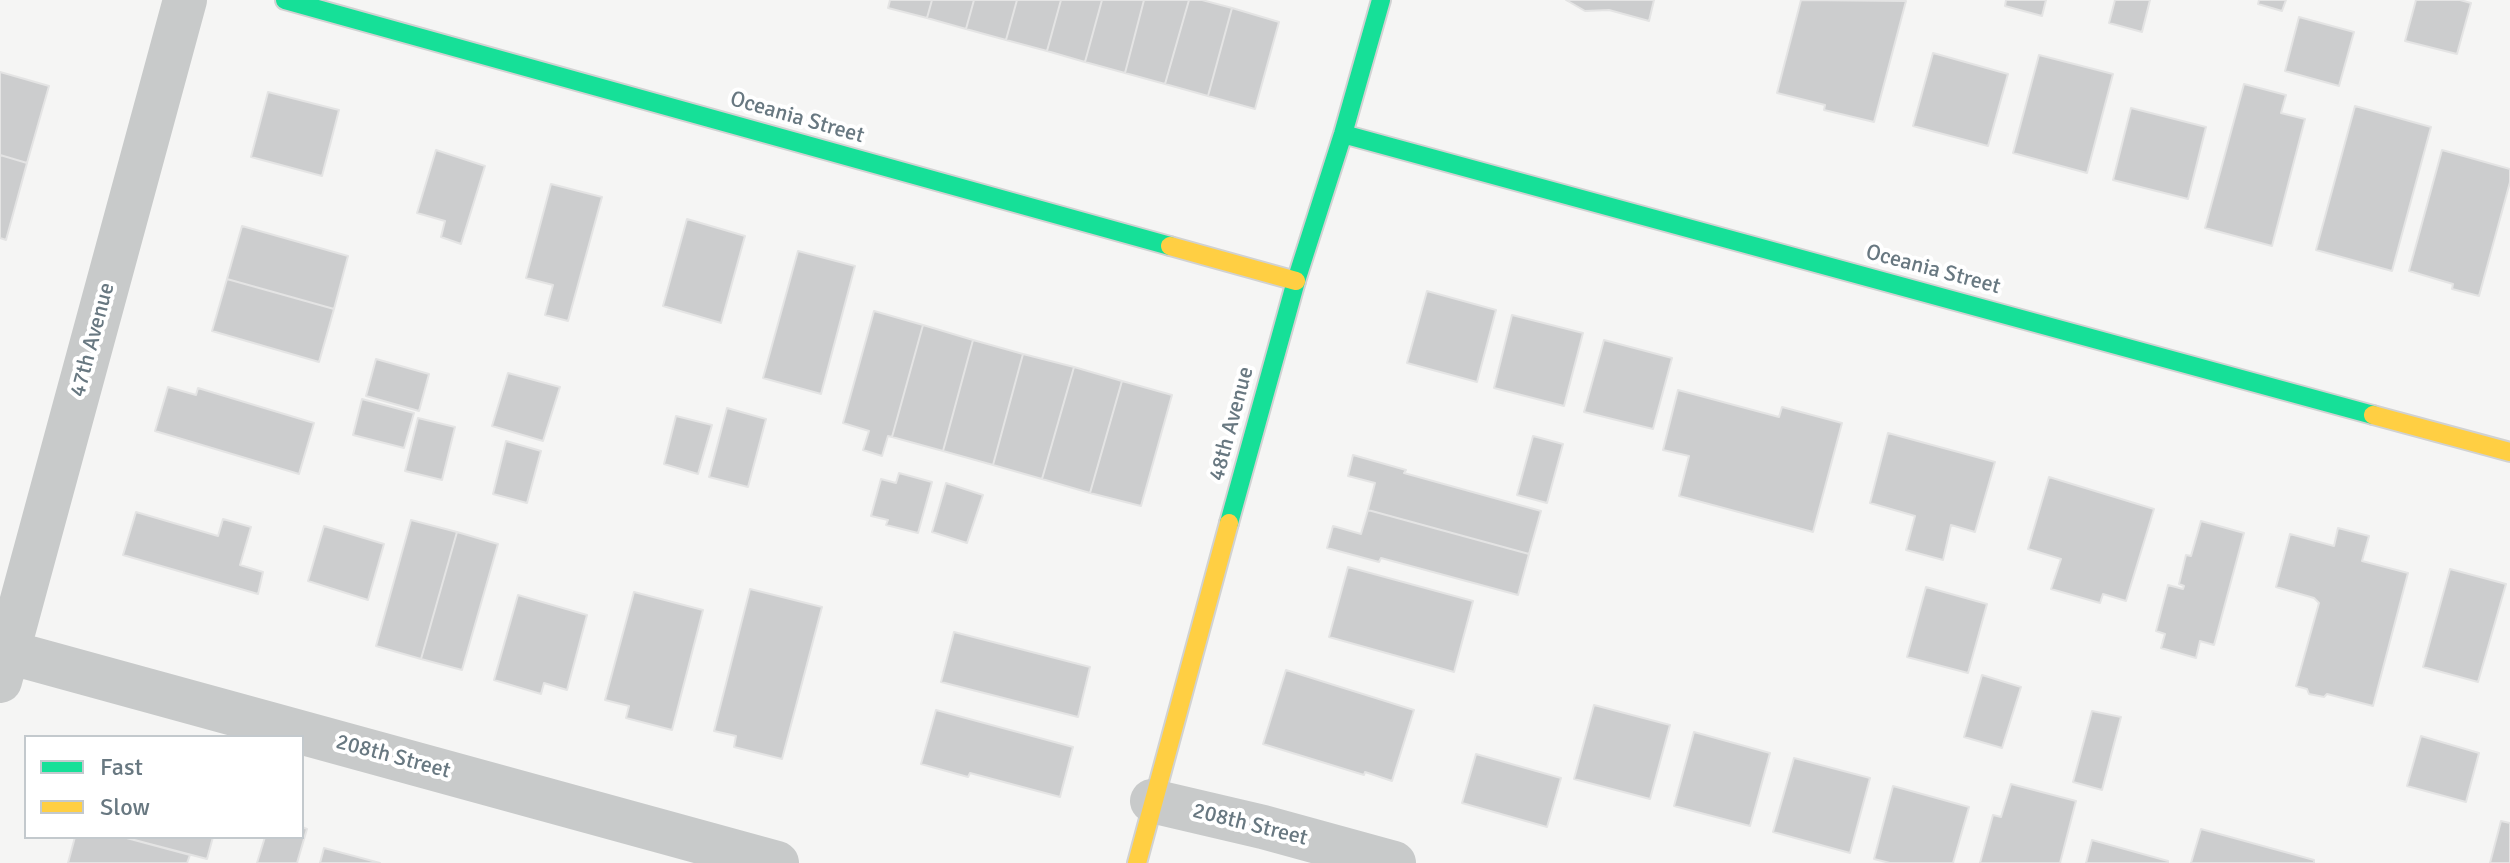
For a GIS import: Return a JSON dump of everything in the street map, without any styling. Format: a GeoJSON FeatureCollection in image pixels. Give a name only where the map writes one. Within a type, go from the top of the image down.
{"type":"FeatureCollection","features":[{"type":"Feature","properties":{"kind":"street","name":"47th Avenue"},"geometry":{"type":"LineString","coordinates":[[4,666],[185,0]]}},
{"type":"Feature","properties":{"kind":"street","name":"Oceania Street"},"geometry":{"type":"LineString","coordinates":[[285,0],[1296,281]]}},
{"type":"Feature","properties":{"kind":"street","name":"48th Avenue"},"geometry":{"type":"LineString","coordinates":[[1137,863],[1296,281],[1343,134],[1381,0]]}},
{"type":"Feature","properties":{"kind":"street","name":"Oceania Street"},"geometry":{"type":"LineString","coordinates":[[1343,134],[2510,452]]}},
{"type":"Feature","properties":{"kind":"street","name":"208th Street"},"geometry":{"type":"LineString","coordinates":[[4,666],[275,735]]}},
{"type":"Feature","properties":{"kind":"street","name":"208th Street"},"geometry":{"type":"LineString","coordinates":[[304,742],[777,863]]}},
{"type":"Feature","properties":{"kind":"street","name":"208th Street"},"geometry":{"type":"LineString","coordinates":[[1152,801],[1394,863]]}},
{"type":"Feature","properties":{"kind":"building"},"geometry":{"type":"Polygon","coordinates":[[[890,0],[932,0],[927,18],[888,8],[890,0]]]}},
{"type":"Feature","properties":{"kind":"building"},"geometry":{"type":"Polygon","coordinates":[[[932,0],[974,0],[966,29],[927,18],[932,0]]]}},
{"type":"Feature","properties":{"kind":"building"},"geometry":{"type":"Polygon","coordinates":[[[974,0],[1017,0],[1006,40],[966,29],[974,0]]]}},
{"type":"Feature","properties":{"kind":"building"},"geometry":{"type":"Polygon","coordinates":[[[1017,0],[1061,0],[1047,51],[1006,40],[1017,0]]]}},
{"type":"Feature","properties":{"kind":"building"},"geometry":{"type":"Polygon","coordinates":[[[1061,0],[1102,0],[1085,62],[1047,51],[1061,0]]]}},
{"type":"Feature","properties":{"kind":"building"},"geometry":{"type":"Polygon","coordinates":[[[1102,0],[1144,0],[1125,73],[1085,62],[1102,0]]]}},
{"type":"Feature","properties":{"kind":"building"},"geometry":{"type":"Polygon","coordinates":[[[1144,0],[1189,0],[1165,84],[1125,73],[1144,0]]]}},
{"type":"Feature","properties":{"kind":"building"},"geometry":{"type":"Polygon","coordinates":[[[1189,0],[1232,8],[1208,96],[1165,84],[1189,0]]]}},
{"type":"Feature","properties":{"kind":"building"},"geometry":{"type":"Polygon","coordinates":[[[1566,0],[1654,0],[1649,21],[1609,10],[1585,11],[1566,0]]]}},
{"type":"Feature","properties":{"kind":"building"},"geometry":{"type":"Polygon","coordinates":[[[1801,0],[1906,1],[1874,122],[1824,110],[1825,105],[1777,93],[1801,0]]]}},
{"type":"Feature","properties":{"kind":"building"},"geometry":{"type":"Polygon","coordinates":[[[2006,0],[2046,0],[2042,16],[2005,6],[2006,0]]]}},
{"type":"Feature","properties":{"kind":"building"},"geometry":{"type":"Polygon","coordinates":[[[2115,0],[2150,0],[2142,32],[2109,23],[2115,0]]]}},
{"type":"Feature","properties":{"kind":"building"},"geometry":{"type":"Polygon","coordinates":[[[2259,0],[2286,0],[2282,11],[2258,4],[2259,0]]]}},
{"type":"Feature","properties":{"kind":"building"},"geometry":{"type":"Polygon","coordinates":[[[2416,0],[2471,3],[2457,54],[2405,41],[2416,0]]]}},
{"type":"Feature","properties":{"kind":"building"},"geometry":{"type":"Polygon","coordinates":[[[1232,8],[1279,22],[1255,109],[1208,96],[1232,8]]]}},
{"type":"Feature","properties":{"kind":"building"},"geometry":{"type":"Polygon","coordinates":[[[2299,17],[2354,32],[2339,86],[2285,71],[2299,17]]]}},
{"type":"Feature","properties":{"kind":"building"},"geometry":{"type":"Polygon","coordinates":[[[1933,53],[2008,74],[1988,146],[1913,126],[1933,53]]]}},
{"type":"Feature","properties":{"kind":"building"},"geometry":{"type":"Polygon","coordinates":[[[2039,55],[2113,74],[2087,173],[2013,153],[2039,55]]]}},
{"type":"Feature","properties":{"kind":"building"},"geometry":{"type":"Polygon","coordinates":[[[0,72],[49,86],[27,163],[0,155],[0,72]]]}},
{"type":"Feature","properties":{"kind":"building"},"geometry":{"type":"Polygon","coordinates":[[[2244,84],[2286,95],[2281,113],[2305,119],[2272,246],[2205,228],[2244,84]]]}},
{"type":"Feature","properties":{"kind":"building"},"geometry":{"type":"Polygon","coordinates":[[[268,92],[339,110],[322,176],[251,157],[268,92]]]}},
{"type":"Feature","properties":{"kind":"building"},"geometry":{"type":"Polygon","coordinates":[[[2355,106],[2431,127],[2392,271],[2316,250],[2355,106]]]}},
{"type":"Feature","properties":{"kind":"building"},"geometry":{"type":"Polygon","coordinates":[[[2131,108],[2206,127],[2188,199],[2113,180],[2131,108]]]}},
{"type":"Feature","properties":{"kind":"building"},"geometry":{"type":"Polygon","coordinates":[[[436,150],[485,166],[461,244],[441,237],[445,221],[417,213],[436,150]]]}},
{"type":"Feature","properties":{"kind":"building"},"geometry":{"type":"Polygon","coordinates":[[[2442,150],[2510,169],[2510,182],[2479,296],[2452,289],[2453,284],[2409,271],[2442,150]]]}},
{"type":"Feature","properties":{"kind":"building"},"geometry":{"type":"Polygon","coordinates":[[[0,155],[27,163],[6,240],[0,238],[0,155]]]}},
{"type":"Feature","properties":{"kind":"building"},"geometry":{"type":"Polygon","coordinates":[[[551,184],[602,197],[568,321],[545,315],[553,285],[526,278],[551,184]]]}},
{"type":"Feature","properties":{"kind":"building"},"geometry":{"type":"Polygon","coordinates":[[[687,219],[745,236],[721,323],[663,306],[687,219]]]}},
{"type":"Feature","properties":{"kind":"building"},"geometry":{"type":"Polygon","coordinates":[[[242,226],[348,256],[334,309],[227,279],[242,226]]]}},
{"type":"Feature","properties":{"kind":"building"},"geometry":{"type":"Polygon","coordinates":[[[798,251],[855,266],[821,394],[763,378],[798,251]]]}},
{"type":"Feature","properties":{"kind":"building"},"geometry":{"type":"Polygon","coordinates":[[[227,279],[334,309],[319,362],[212,331],[227,279]]]}},
{"type":"Feature","properties":{"kind":"building"},"geometry":{"type":"Polygon","coordinates":[[[1427,291],[1496,310],[1477,382],[1407,363],[1427,291]]]}},
{"type":"Feature","properties":{"kind":"building"},"geometry":{"type":"Polygon","coordinates":[[[874,311],[923,325],[892,437],[888,436],[882,456],[863,450],[869,431],[843,423],[874,311]]]}},
{"type":"Feature","properties":{"kind":"building"},"geometry":{"type":"Polygon","coordinates":[[[1512,315],[1583,333],[1564,406],[1494,388],[1512,315]]]}},
{"type":"Feature","properties":{"kind":"building"},"geometry":{"type":"Polygon","coordinates":[[[923,325],[973,340],[943,451],[892,437],[923,325]]]}},
{"type":"Feature","properties":{"kind":"building"},"geometry":{"type":"Polygon","coordinates":[[[973,340],[1023,354],[993,465],[943,451],[973,340]]]}},
{"type":"Feature","properties":{"kind":"building"},"geometry":{"type":"Polygon","coordinates":[[[1604,340],[1672,358],[1653,429],[1584,412],[1604,340]]]}},
{"type":"Feature","properties":{"kind":"building"},"geometry":{"type":"Polygon","coordinates":[[[1023,354],[1074,367],[1042,479],[993,465],[1023,354]]]}},
{"type":"Feature","properties":{"kind":"building"},"geometry":{"type":"Polygon","coordinates":[[[376,359],[429,374],[419,411],[366,396],[376,359]]]}},
{"type":"Feature","properties":{"kind":"building"},"geometry":{"type":"Polygon","coordinates":[[[1074,367],[1122,381],[1090,493],[1042,479],[1074,367]]]}},
{"type":"Feature","properties":{"kind":"building"},"geometry":{"type":"Polygon","coordinates":[[[508,373],[560,387],[543,441],[492,426],[508,373]]]}},
{"type":"Feature","properties":{"kind":"building"},"geometry":{"type":"Polygon","coordinates":[[[1122,381],[1172,395],[1141,506],[1090,493],[1122,381]]]}},
{"type":"Feature","properties":{"kind":"building"},"geometry":{"type":"Polygon","coordinates":[[[168,387],[196,395],[198,388],[314,423],[299,474],[155,431],[168,387]]]}},
{"type":"Feature","properties":{"kind":"building"},"geometry":{"type":"Polygon","coordinates":[[[1678,390],[1779,417],[1782,407],[1842,423],[1813,532],[1679,496],[1689,456],[1663,450],[1678,390]]]}},
{"type":"Feature","properties":{"kind":"building"},"geometry":{"type":"Polygon","coordinates":[[[362,399],[414,413],[404,448],[353,435],[362,399]]]}},
{"type":"Feature","properties":{"kind":"building"},"geometry":{"type":"Polygon","coordinates":[[[727,408],[766,419],[748,487],[709,477],[727,408]]]}},
{"type":"Feature","properties":{"kind":"building"},"geometry":{"type":"Polygon","coordinates":[[[676,416],[712,425],[698,474],[664,464],[676,416]]]}},
{"type":"Feature","properties":{"kind":"building"},"geometry":{"type":"Polygon","coordinates":[[[418,418],[455,427],[442,480],[405,471],[418,418]]]}},
{"type":"Feature","properties":{"kind":"building"},"geometry":{"type":"Polygon","coordinates":[[[1888,433],[1995,462],[1975,532],[1951,525],[1943,560],[1906,550],[1915,516],[1870,503],[1888,433]]]}},
{"type":"Feature","properties":{"kind":"building"},"geometry":{"type":"Polygon","coordinates":[[[1533,436],[1563,444],[1547,503],[1517,495],[1533,436]]]}},
{"type":"Feature","properties":{"kind":"building"},"geometry":{"type":"Polygon","coordinates":[[[506,441],[541,451],[527,503],[493,494],[506,441]]]}},
{"type":"Feature","properties":{"kind":"building"},"geometry":{"type":"Polygon","coordinates":[[[1353,455],[1406,470],[1404,473],[1541,511],[1529,554],[1368,510],[1375,483],[1348,476],[1353,455]]]}},
{"type":"Feature","properties":{"kind":"building"},"geometry":{"type":"Polygon","coordinates":[[[899,473],[932,482],[918,533],[886,525],[888,520],[871,516],[881,479],[896,483],[899,473]]]}},
{"type":"Feature","properties":{"kind":"building"},"geometry":{"type":"Polygon","coordinates":[[[2049,477],[2154,509],[2126,601],[2103,594],[2100,603],[2051,589],[2061,559],[2028,549],[2049,477]]]}},
{"type":"Feature","properties":{"kind":"building"},"geometry":{"type":"Polygon","coordinates":[[[946,483],[983,495],[967,543],[932,532],[946,483]]]}},
{"type":"Feature","properties":{"kind":"building"},"geometry":{"type":"Polygon","coordinates":[[[1368,510],[1529,554],[1518,595],[1381,558],[1379,562],[1327,548],[1333,526],[1361,534],[1368,510]]]}},
{"type":"Feature","properties":{"kind":"building"},"geometry":{"type":"Polygon","coordinates":[[[136,512],[218,536],[223,519],[251,527],[240,565],[263,572],[258,594],[123,555],[136,512]]]}},
{"type":"Feature","properties":{"kind":"building"},"geometry":{"type":"Polygon","coordinates":[[[411,520],[457,532],[421,659],[376,646],[411,520]]]}},
{"type":"Feature","properties":{"kind":"building"},"geometry":{"type":"Polygon","coordinates":[[[2201,521],[2244,533],[2214,645],[2200,641],[2196,658],[2161,648],[2165,634],[2156,631],[2168,585],[2183,589],[2184,586],[2179,584],[2186,555],[2191,556],[2201,521]]]}},
{"type":"Feature","properties":{"kind":"building"},"geometry":{"type":"Polygon","coordinates":[[[324,526],[384,544],[368,600],[308,581],[324,526]]]}},
{"type":"Feature","properties":{"kind":"building"},"geometry":{"type":"Polygon","coordinates":[[[2338,528],[2369,536],[2362,561],[2408,573],[2373,706],[2327,694],[2324,697],[2309,694],[2307,689],[2296,686],[2319,603],[2314,598],[2276,587],[2290,534],[2334,546],[2338,528]]]}},
{"type":"Feature","properties":{"kind":"building"},"geometry":{"type":"Polygon","coordinates":[[[457,532],[498,544],[462,670],[421,659],[457,532]]]}},
{"type":"Feature","properties":{"kind":"building"},"geometry":{"type":"Polygon","coordinates":[[[1348,567],[1473,601],[1454,672],[1329,637],[1348,567]]]}},
{"type":"Feature","properties":{"kind":"building"},"geometry":{"type":"Polygon","coordinates":[[[2450,569],[2506,584],[2478,682],[2423,667],[2450,569]]]}},
{"type":"Feature","properties":{"kind":"building"},"geometry":{"type":"Polygon","coordinates":[[[1926,587],[1987,604],[1968,673],[1907,657],[1926,587]]]}},
{"type":"Feature","properties":{"kind":"building"},"geometry":{"type":"Polygon","coordinates":[[[750,589],[822,607],[782,759],[734,747],[736,736],[714,731],[750,589]]]}},
{"type":"Feature","properties":{"kind":"building"},"geometry":{"type":"Polygon","coordinates":[[[634,592],[703,610],[672,730],[626,718],[629,706],[605,700],[634,592]]]}},
{"type":"Feature","properties":{"kind":"building"},"geometry":{"type":"Polygon","coordinates":[[[518,595],[587,615],[567,690],[544,683],[541,694],[494,680],[518,595]]]}},
{"type":"Feature","properties":{"kind":"building"},"geometry":{"type":"Polygon","coordinates":[[[954,632],[1090,667],[1078,717],[941,682],[954,632]]]}},
{"type":"Feature","properties":{"kind":"building"},"geometry":{"type":"Polygon","coordinates":[[[1286,670],[1414,710],[1392,781],[1263,744],[1286,670]]]}},
{"type":"Feature","properties":{"kind":"building"},"geometry":{"type":"Polygon","coordinates":[[[1982,675],[2021,687],[2002,748],[1964,737],[1982,675]]]}},
{"type":"Feature","properties":{"kind":"building"},"geometry":{"type":"Polygon","coordinates":[[[1594,705],[1670,725],[1650,799],[1574,779],[1594,705]]]}},
{"type":"Feature","properties":{"kind":"building"},"geometry":{"type":"Polygon","coordinates":[[[936,710],[1073,747],[1060,797],[970,773],[968,777],[921,764],[936,710]]]}},
{"type":"Feature","properties":{"kind":"building"},"geometry":{"type":"Polygon","coordinates":[[[2092,711],[2121,717],[2102,790],[2073,782],[2092,711]]]}},
{"type":"Feature","properties":{"kind":"building"},"geometry":{"type":"Polygon","coordinates":[[[1694,732],[1770,753],[1750,826],[1674,806],[1694,732]]]}},
{"type":"Feature","properties":{"kind":"building"},"geometry":{"type":"Polygon","coordinates":[[[2421,736],[2479,753],[2466,802],[2407,786],[2421,736]]]}},
{"type":"Feature","properties":{"kind":"building"},"geometry":{"type":"Polygon","coordinates":[[[1476,754],[1561,778],[1547,827],[1462,803],[1476,754]]]}},
{"type":"Feature","properties":{"kind":"building"},"geometry":{"type":"Polygon","coordinates":[[[1794,758],[1870,778],[1850,853],[1773,832],[1794,758]]]}},
{"type":"Feature","properties":{"kind":"building"},"geometry":{"type":"Polygon","coordinates":[[[2011,784],[2076,801],[2060,863],[1980,863],[1993,815],[2001,817],[2011,784]]]}},
{"type":"Feature","properties":{"kind":"building"},"geometry":{"type":"Polygon","coordinates":[[[1893,786],[1969,807],[1953,863],[1890,863],[1874,859],[1893,786]]]}},
{"type":"Feature","properties":{"kind":"building"},"geometry":{"type":"Polygon","coordinates":[[[2501,821],[2510,823],[2510,863],[2490,863],[2501,821]]]}},
{"type":"Feature","properties":{"kind":"building"},"geometry":{"type":"Polygon","coordinates":[[[304,828],[307,829],[297,863],[257,863],[264,839],[304,839],[304,828]]]}},
{"type":"Feature","properties":{"kind":"building"},"geometry":{"type":"Polygon","coordinates":[[[2201,829],[2314,860],[2314,863],[2191,863],[2201,829]]]}},
{"type":"Feature","properties":{"kind":"building"},"geometry":{"type":"Polygon","coordinates":[[[74,839],[130,839],[190,855],[187,863],[68,863],[74,839]]]}},
{"type":"Feature","properties":{"kind":"building"},"geometry":{"type":"Polygon","coordinates":[[[131,839],[212,839],[207,859],[131,839]]]}},
{"type":"Feature","properties":{"kind":"building"},"geometry":{"type":"Polygon","coordinates":[[[2092,840],[2168,861],[2168,863],[2086,863],[2092,840]]]}},
{"type":"Feature","properties":{"kind":"building"},"geometry":{"type":"Polygon","coordinates":[[[324,848],[380,863],[320,863],[324,848]]]}},
{"type":"Feature","properties":{"kind":"traffic: fast"},"geometry":{"type":"LineString","coordinates":[[285,0],[1170,246]]}},
{"type":"Feature","properties":{"kind":"traffic: fast"},"geometry":{"type":"LineString","coordinates":[[1229,523],[1296,281],[1343,134],[1381,0]]}},
{"type":"Feature","properties":{"kind":"traffic: fast"},"geometry":{"type":"LineString","coordinates":[[1343,134],[2373,415]]}},
{"type":"Feature","properties":{"kind":"traffic: slow"},"geometry":{"type":"LineString","coordinates":[[1170,246],[1296,281]]}},
{"type":"Feature","properties":{"kind":"traffic: slow"},"geometry":{"type":"LineString","coordinates":[[2373,415],[2510,452]]}},
{"type":"Feature","properties":{"kind":"traffic: slow"},"geometry":{"type":"LineString","coordinates":[[1137,863],[1229,523]]}}]}
